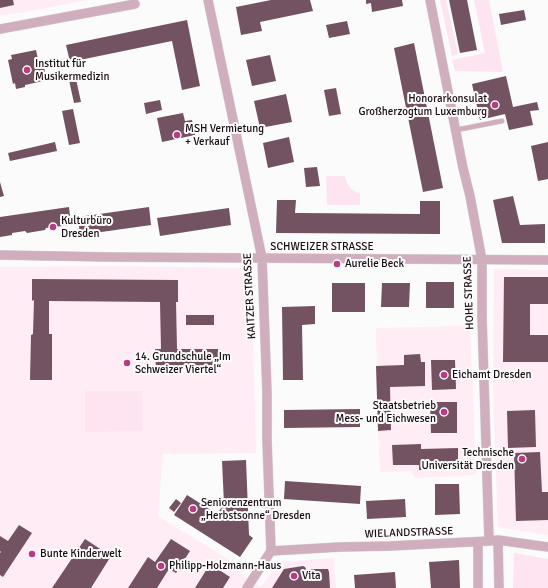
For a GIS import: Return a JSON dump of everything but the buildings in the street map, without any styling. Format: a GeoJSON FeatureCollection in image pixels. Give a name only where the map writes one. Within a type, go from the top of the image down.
{"type":"FeatureCollection","features":[{"type":"Feature","properties":{"kind":"street","name":"KAITZER STRASSE"},"geometry":{"type":"LineString","coordinates":[[208,0],[262,258],[271,551]]}},
{"type":"Feature","properties":{"kind":"street","name":"HOHE STRASSE"},"geometry":{"type":"LineString","coordinates":[[430,0],[482,260],[482,318],[489,542]]}},
{"type":"Feature","properties":{"kind":"street"},"geometry":{"type":"LineString","coordinates":[[0,29],[135,4]]}},
{"type":"Feature","properties":{"kind":"street","name":"SCHWEIZER STRASSE"},"geometry":{"type":"LineString","coordinates":[[0,255],[548,260]]}},
{"type":"Feature","properties":{"kind":"street"},"geometry":{"type":"LineString","coordinates":[[498,540],[500,588]]}},
{"type":"Feature","properties":{"kind":"street","name":"WIELANDSTRASSE"},"geometry":{"type":"LineString","coordinates":[[271,551],[489,542],[498,540],[548,547]]}},
{"type":"Feature","properties":{"kind":"street"},"geometry":{"type":"LineString","coordinates":[[478,542],[478,588]]}},
{"type":"Feature","properties":{"kind":"street"},"geometry":{"type":"LineString","coordinates":[[246,588],[271,551]]}},
{"type":"Feature","properties":{"kind":"lane"},"geometry":{"type":"LineString","coordinates":[[456,130],[502,120]]}},
{"type":"Feature","properties":{"kind":"shaded area"},"geometry":{"type":"Polygon","coordinates":[[[0,0],[87,0],[20,13],[0,15],[0,0]]]}},
{"type":"Feature","properties":{"kind":"shaded area"},"geometry":{"type":"Polygon","coordinates":[[[440,0],[446,0],[458,54],[452,56],[440,0]]]}},
{"type":"Feature","properties":{"kind":"shaded area"},"geometry":{"type":"Polygon","coordinates":[[[474,0],[489,0],[503,72],[455,71],[452,60],[485,53],[474,0]]]}},
{"type":"Feature","properties":{"kind":"shaded area"},"geometry":{"type":"Polygon","coordinates":[[[326,176],[345,176],[350,187],[354,191],[360,193],[360,205],[327,205],[326,176]]]}},
{"type":"Feature","properties":{"kind":"shaded area","name":"14. Grundschule „Im Schweizer Viertel“"},"geometry":{"type":"Polygon","coordinates":[[[106,266],[247,268],[251,272],[256,453],[163,454],[158,516],[244,569],[241,574],[261,587],[279,562],[334,558],[336,588],[0,588],[0,267],[106,266]]]}},
{"type":"Feature","properties":{"kind":"shaded area"},"geometry":{"type":"Polygon","coordinates":[[[494,269],[548,270],[548,535],[498,527],[493,390],[494,269]]]}},
{"type":"Feature","properties":{"kind":"shaded area"},"geometry":{"type":"Polygon","coordinates":[[[470,326],[476,475],[414,478],[411,471],[380,472],[376,328],[470,326]]]}},
{"type":"Feature","properties":{"kind":"shaded area"},"geometry":{"type":"Polygon","coordinates":[[[85,391],[142,391],[142,431],[85,432],[85,391]]]}},
{"type":"Feature","properties":{"kind":"shaded area"},"geometry":{"type":"Polygon","coordinates":[[[514,553],[548,559],[548,588],[513,588],[514,553]]]}},
{"type":"Feature","properties":{"kind":"place","name":"Institut für Musikermedizin"},"geometry":{"type":"Point","coordinates":[27,70]}},
{"type":"Feature","properties":{"kind":"place","name":"Honorarkonsulat Großherzogtum Luxemburg"},"geometry":{"type":"Point","coordinates":[495,105]}},
{"type":"Feature","properties":{"kind":"place","name":"MSH Vermietung + Verkauf"},"geometry":{"type":"Point","coordinates":[177,135]}},
{"type":"Feature","properties":{"kind":"place","name":"Kulturbüro Dresden"},"geometry":{"type":"Point","coordinates":[53,227]}},
{"type":"Feature","properties":{"kind":"place","name":"Aurelie Beck"},"geometry":{"type":"Point","coordinates":[337,264]}},
{"type":"Feature","properties":{"kind":"place","name":"14. Grundschule „Im Schweizer Viertel“"},"geometry":{"type":"Point","coordinates":[127,363]}},
{"type":"Feature","properties":{"kind":"place","name":"Eichamt Dresden"},"geometry":{"type":"Point","coordinates":[444,375]}},
{"type":"Feature","properties":{"kind":"place","name":"Staatsbetrieb Mess- und Eichwesen"},"geometry":{"type":"Point","coordinates":[444,412]}},
{"type":"Feature","properties":{"kind":"place","name":"Technische Universität Dresden"},"geometry":{"type":"Point","coordinates":[522,459]}},
{"type":"Feature","properties":{"kind":"place","name":"Seniorenzentrum „Herbstsonne“ Dresden"},"geometry":{"type":"Point","coordinates":[193,509]}},
{"type":"Feature","properties":{"kind":"place","name":"Bunte Kinderwelt"},"geometry":{"type":"Point","coordinates":[32,554]}},
{"type":"Feature","properties":{"kind":"place","name":"Philipp-Holzmann-Haus"},"geometry":{"type":"Point","coordinates":[161,566]}},
{"type":"Feature","properties":{"kind":"place","name":"Vita"},"geometry":{"type":"Point","coordinates":[294,576]}}]}
